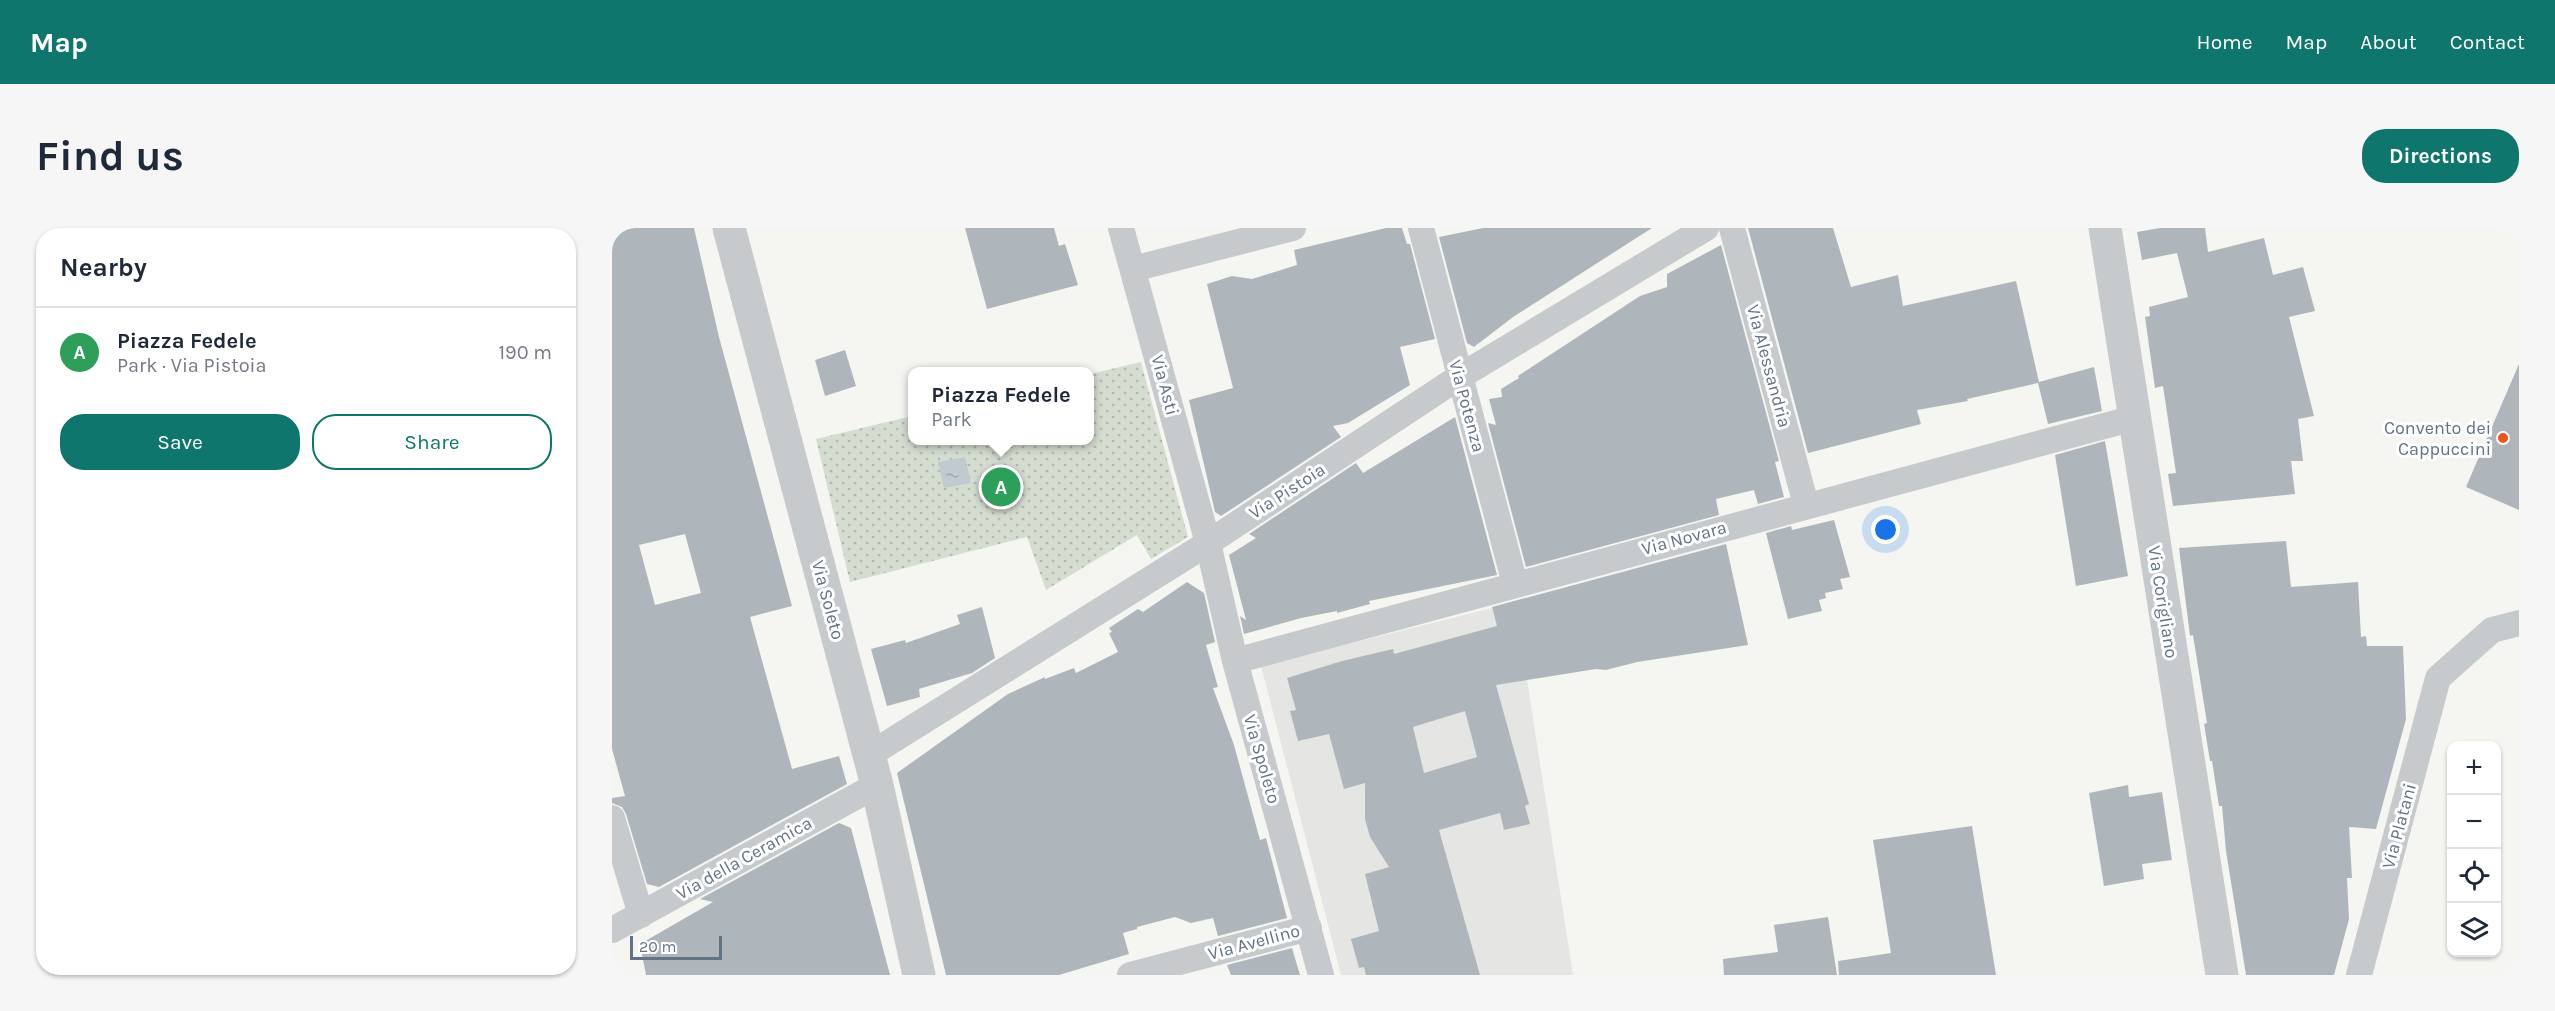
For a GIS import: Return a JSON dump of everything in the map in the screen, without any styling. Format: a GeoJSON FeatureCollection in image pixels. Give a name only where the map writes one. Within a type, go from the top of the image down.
{"type":"FeatureCollection","features":[{"type":"Feature","properties":{"kind":"street","name":"Via Soleto"},"geometry":{"type":"LineString","coordinates":[[729,228],[873,770],[919,975]]}},
{"type":"Feature","properties":{"kind":"street","name":"Via Asti"},"geometry":{"type":"LineString","coordinates":[[1122,228],[1208,543]]}},
{"type":"Feature","properties":{"kind":"street"},"geometry":{"type":"LineString","coordinates":[[1133,269],[1293,228]]}},
{"type":"Feature","properties":{"kind":"street","name":"Via Potenza"},"geometry":{"type":"LineString","coordinates":[[1421,228],[1515,584]]}},
{"type":"Feature","properties":{"kind":"street","name":"Via Pistoia"},"geometry":{"type":"LineString","coordinates":[[873,770],[1208,543],[1459,377],[1706,228]]}},
{"type":"Feature","properties":{"kind":"street","name":"Via Alessandria"},"geometry":{"type":"LineString","coordinates":[[1732,228],[1806,505]]}},
{"type":"Feature","properties":{"kind":"street","name":"Via Corigliano"},"geometry":{"type":"LineString","coordinates":[[2105,228],[2222,975]]}},
{"type":"Feature","properties":{"kind":"street","name":"Via Novara"},"geometry":{"type":"LineString","coordinates":[[1235,661],[2134,418]]}},
{"type":"Feature","properties":{"kind":"street","name":"Via Spoleto"},"geometry":{"type":"LineString","coordinates":[[1208,543],[1235,661],[1321,975]]}},
{"type":"Feature","properties":{"kind":"street","name":"Via Platani"},"geometry":{"type":"LineString","coordinates":[[2359,975],[2439,678],[2492,630],[2519,623]]}},
{"type":"Feature","properties":{"kind":"street","name":"Via della Ceramica"},"geometry":{"type":"LineString","coordinates":[[612,930],[641,915],[873,770]]}},
{"type":"Feature","properties":{"kind":"street"},"geometry":{"type":"LineString","coordinates":[[612,818],[641,915]]}},
{"type":"Feature","properties":{"kind":"street","name":"Via Avellino"},"geometry":{"type":"LineString","coordinates":[[1130,975],[1309,928]]}},
{"type":"Feature","properties":{"kind":"shaded area"},"geometry":{"type":"Polygon","coordinates":[[[1141,362],[1188,537],[1151,559],[1137,535],[1046,590],[1027,537],[850,582],[816,439],[908,417],[908,445],[1094,445],[1094,373],[1141,362]]]}},
{"type":"Feature","properties":{"kind":"shaded area"},"geometry":{"type":"Polygon","coordinates":[[[1492,608],[1499,632],[1527,680],[1573,975],[1341,975],[1261,666],[1492,608]]]}},
{"type":"Feature","properties":{"kind":"water"},"geometry":{"type":"Polygon","coordinates":[[[965,457],[971,483],[944,488],[938,462],[965,457]]]}},
{"type":"Feature","properties":{"kind":"building"},"geometry":{"type":"Polygon","coordinates":[[[612,228],[694,228],[719,337],[792,606],[750,617],[792,769],[839,756],[847,784],[659,887],[647,884],[626,814],[622,807],[612,803],[612,798],[625,796],[612,749],[612,228]],[[685,534],[639,545],[655,605],[701,593],[685,534]]]}},
{"type":"Feature","properties":{"kind":"building"},"geometry":{"type":"Polygon","coordinates":[[[965,228],[1054,228],[1059,246],[1065,244],[1078,285],[987,309],[965,228]]]}},
{"type":"Feature","properties":{"kind":"building"},"geometry":{"type":"Polygon","coordinates":[[[1386,228],[1402,228],[1407,244],[1410,244],[1435,339],[1400,347],[1410,385],[1348,423],[1333,426],[1341,437],[1221,516],[1215,512],[1189,400],[1233,388],[1207,284],[1232,276],[1252,279],[1297,265],[1294,250],[1386,228]]]}},
{"type":"Feature","properties":{"kind":"building"},"geometry":{"type":"Polygon","coordinates":[[[1483,228],[1652,228],[1513,317],[1474,347],[1467,343],[1439,237],[1483,228]]]}},
{"type":"Feature","properties":{"kind":"building"},"geometry":{"type":"Polygon","coordinates":[[[1748,228],[1833,228],[1851,287],[1898,275],[1903,306],[2016,281],[2039,382],[2094,367],[2102,411],[2048,424],[2038,383],[1967,399],[1968,401],[1917,410],[1921,424],[1808,453],[1748,228]]]}},
{"type":"Feature","properties":{"kind":"building"},"geometry":{"type":"Polygon","coordinates":[[[2160,228],[2205,228],[2208,252],[2264,238],[2273,275],[2303,267],[2315,311],[2289,317],[2314,416],[2298,419],[2303,461],[2291,461],[2295,494],[2173,506],[2168,474],[2176,473],[2163,386],[2155,388],[2145,317],[2150,316],[2149,307],[2188,297],[2177,253],[2142,260],[2137,232],[2160,228]]]}},
{"type":"Feature","properties":{"kind":"building"},"geometry":{"type":"Polygon","coordinates":[[[1721,245],[1779,461],[1775,462],[1784,497],[1758,504],[1754,490],[1716,499],[1719,515],[1526,567],[1488,423],[1496,425],[1489,399],[1502,397],[1501,389],[1519,378],[1518,376],[1640,296],[1667,287],[1667,274],[1721,245]]]}},
{"type":"Feature","properties":{"kind":"building"},"geometry":{"type":"Polygon","coordinates":[[[845,350],[856,386],[825,396],[815,360],[845,350]]]}},
{"type":"Feature","properties":{"kind":"building","name":"Convento dei Cappuccini"},"geometry":{"type":"Polygon","coordinates":[[[2519,364],[2519,510],[2466,487],[2519,364]]]}},
{"type":"Feature","properties":{"kind":"building"},"geometry":{"type":"Polygon","coordinates":[[[1455,417],[1497,575],[1369,601],[1370,604],[1337,613],[1337,611],[1301,618],[1244,634],[1240,616],[1246,620],[1229,555],[1256,538],[1249,534],[1356,463],[1363,473],[1455,417]]]}},
{"type":"Feature","properties":{"kind":"building"},"geometry":{"type":"Polygon","coordinates":[[[2105,441],[2128,576],[2076,586],[2055,455],[2105,441]]]}},
{"type":"Feature","properties":{"kind":"building"},"geometry":{"type":"Polygon","coordinates":[[[1834,520],[1850,577],[1840,579],[1843,589],[1825,593],[1826,598],[1819,600],[1822,611],[1788,619],[1766,533],[1791,526],[1792,530],[1834,520]]]}},
{"type":"Feature","properties":{"kind":"building"},"geometry":{"type":"Polygon","coordinates":[[[2286,541],[2291,587],[2358,582],[2361,637],[2366,636],[2367,646],[2403,646],[2406,719],[2376,829],[2349,827],[2352,878],[2347,878],[2349,919],[2334,975],[2246,975],[2226,851],[2222,806],[2219,806],[2212,761],[2210,761],[2204,724],[2207,723],[2193,635],[2190,636],[2179,548],[2286,541]]]}},
{"type":"Feature","properties":{"kind":"building"},"geometry":{"type":"Polygon","coordinates":[[[1726,544],[1748,645],[1637,662],[1606,670],[1596,669],[1496,685],[1529,804],[1525,806],[1530,824],[1504,830],[1500,813],[1439,830],[1480,975],[1366,975],[1364,967],[1359,968],[1351,939],[1379,931],[1365,874],[1389,867],[1370,837],[1365,819],[1365,783],[1344,789],[1329,734],[1298,741],[1290,711],[1296,710],[1287,678],[1342,661],[1393,649],[1394,654],[1497,626],[1492,607],[1726,544]],[[1465,711],[1413,727],[1424,773],[1477,757],[1465,711]]]}},
{"type":"Feature","properties":{"kind":"building"},"geometry":{"type":"Polygon","coordinates":[[[1187,582],[1204,593],[1215,642],[1206,645],[1218,687],[1213,688],[1234,745],[1260,840],[1266,838],[1287,918],[1218,936],[1213,918],[1191,923],[1175,917],[1123,933],[1129,954],[1059,975],[946,975],[897,773],[1008,694],[1045,677],[1045,679],[1074,668],[1076,673],[1118,652],[1109,628],[1138,609],[1143,612],[1187,582]]]}},
{"type":"Feature","properties":{"kind":"building"},"geometry":{"type":"Polygon","coordinates":[[[982,607],[995,658],[972,673],[919,689],[920,697],[887,706],[871,649],[905,640],[906,643],[960,624],[957,615],[982,607]]]}},
{"type":"Feature","properties":{"kind":"building"},"geometry":{"type":"Polygon","coordinates":[[[2128,785],[2129,797],[2162,792],[2172,860],[2142,864],[2144,879],[2104,886],[2089,793],[2128,785]]]}},
{"type":"Feature","properties":{"kind":"building"},"geometry":{"type":"Polygon","coordinates":[[[839,823],[851,828],[890,975],[646,975],[640,944],[713,902],[700,899],[839,823]]]}},
{"type":"Feature","properties":{"kind":"building"},"geometry":{"type":"Polygon","coordinates":[[[1972,826],[1996,975],[1839,975],[1838,961],[1891,953],[1873,840],[1972,826]]]}},
{"type":"Feature","properties":{"kind":"building"},"geometry":{"type":"Polygon","coordinates":[[[1828,917],[1837,975],[1724,975],[1723,959],[1778,952],[1774,925],[1828,917]]]}},
{"type":"Feature","properties":{"kind":"building"},"geometry":{"type":"Polygon","coordinates":[[[1292,948],[1300,975],[1231,975],[1227,965],[1292,948]]]}},
{"type":"Feature","properties":{"kind":"place","name":"Convento dei Cappuccini"},"geometry":{"type":"Point","coordinates":[2503,438]}},
{"type":"Feature","properties":{"kind":"place","name":"Piazza Fedele"},"geometry":{"type":"Point","coordinates":[1001,487]}}]}
